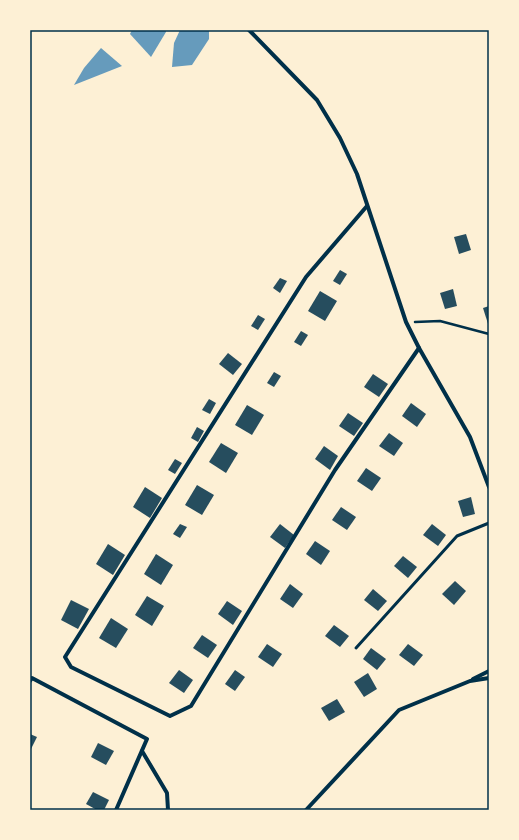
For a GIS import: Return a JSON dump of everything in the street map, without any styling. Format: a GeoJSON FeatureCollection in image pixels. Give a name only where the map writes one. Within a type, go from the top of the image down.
{"type":"FeatureCollection","features":[{"type":"Feature","properties":{"kind":"street"},"geometry":{"type":"LineString","coordinates":[[249,30],[317,100],[340,138],[357,174],[406,322],[419,348],[470,437],[489,487]]}},
{"type":"Feature","properties":{"kind":"street"},"geometry":{"type":"LineString","coordinates":[[367,206],[306,277],[65,657],[71,667],[170,716],[191,706],[335,470],[419,348]]}},
{"type":"Feature","properties":{"kind":"street"},"geometry":{"type":"LineString","coordinates":[[306,810],[399,710],[470,681],[489,671]]}},
{"type":"Feature","properties":{"kind":"street"},"geometry":{"type":"LineString","coordinates":[[470,681],[489,678]]}},
{"type":"Feature","properties":{"kind":"street"},"geometry":{"type":"LineString","coordinates":[[31,679],[147,740],[116,810]]}},
{"type":"Feature","properties":{"kind":"street"},"geometry":{"type":"LineString","coordinates":[[142,751],[167,793],[168,810]]}},
{"type":"Feature","properties":{"kind":"lane"},"geometry":{"type":"LineString","coordinates":[[356,648],[457,536],[489,523]]}},
{"type":"Feature","properties":{"kind":"path"},"geometry":{"type":"LineString","coordinates":[[406,322],[440,321],[489,334]]}},
{"type":"Feature","properties":{"kind":"water"},"geometry":{"type":"Polygon","coordinates":[[[132,30],[166,30],[166,32],[151,57],[130,34],[132,30]]]}},
{"type":"Feature","properties":{"kind":"water"},"geometry":{"type":"Polygon","coordinates":[[[180,30],[209,30],[209,39],[192,65],[172,67],[174,43],[180,30]]]}},
{"type":"Feature","properties":{"kind":"water"},"geometry":{"type":"Polygon","coordinates":[[[101,48],[122,66],[74,85],[84,68],[101,48]]]}},
{"type":"Feature","properties":{"kind":"building"},"geometry":{"type":"Polygon","coordinates":[[[466,234],[471,250],[459,254],[454,237],[466,234]]]}},
{"type":"Feature","properties":{"kind":"building"},"geometry":{"type":"Polygon","coordinates":[[[340,270],[347,274],[340,285],[333,281],[340,270]]]}},
{"type":"Feature","properties":{"kind":"building"},"geometry":{"type":"Polygon","coordinates":[[[280,278],[287,281],[280,293],[273,288],[280,278]]]}},
{"type":"Feature","properties":{"kind":"building"},"geometry":{"type":"Polygon","coordinates":[[[453,289],[457,306],[445,309],[440,293],[453,289]]]}},
{"type":"Feature","properties":{"kind":"building"},"geometry":{"type":"Polygon","coordinates":[[[320,291],[337,301],[325,321],[308,311],[320,291]]]}},
{"type":"Feature","properties":{"kind":"building"},"geometry":{"type":"Polygon","coordinates":[[[489,306],[489,327],[483,308],[489,306]]]}},
{"type":"Feature","properties":{"kind":"building"},"geometry":{"type":"Polygon","coordinates":[[[258,315],[265,319],[258,330],[251,326],[258,315]]]}},
{"type":"Feature","properties":{"kind":"building"},"geometry":{"type":"Polygon","coordinates":[[[301,331],[308,335],[301,346],[294,342],[301,331]]]}},
{"type":"Feature","properties":{"kind":"building"},"geometry":{"type":"Polygon","coordinates":[[[228,353],[242,364],[233,375],[219,364],[228,353]]]}},
{"type":"Feature","properties":{"kind":"building"},"geometry":{"type":"Polygon","coordinates":[[[274,372],[281,376],[274,387],[267,383],[274,372]]]}},
{"type":"Feature","properties":{"kind":"building"},"geometry":{"type":"Polygon","coordinates":[[[373,374],[388,384],[379,397],[364,387],[373,374]]]}},
{"type":"Feature","properties":{"kind":"building"},"geometry":{"type":"Polygon","coordinates":[[[209,399],[216,403],[210,414],[202,410],[209,399]]]}},
{"type":"Feature","properties":{"kind":"building"},"geometry":{"type":"Polygon","coordinates":[[[411,403],[426,414],[417,427],[402,416],[411,403]]]}},
{"type":"Feature","properties":{"kind":"building"},"geometry":{"type":"Polygon","coordinates":[[[247,405],[264,415],[252,435],[235,425],[247,405]]]}},
{"type":"Feature","properties":{"kind":"building"},"geometry":{"type":"Polygon","coordinates":[[[348,413],[363,423],[354,436],[339,426],[348,413]]]}},
{"type":"Feature","properties":{"kind":"building"},"geometry":{"type":"Polygon","coordinates":[[[197,427],[204,431],[198,442],[191,438],[197,427]]]}},
{"type":"Feature","properties":{"kind":"building"},"geometry":{"type":"Polygon","coordinates":[[[389,433],[403,443],[394,456],[379,446],[389,433]]]}},
{"type":"Feature","properties":{"kind":"building"},"geometry":{"type":"Polygon","coordinates":[[[221,443],[238,453],[226,473],[209,462],[221,443]]]}},
{"type":"Feature","properties":{"kind":"building"},"geometry":{"type":"Polygon","coordinates":[[[324,446],[338,456],[330,470],[315,459],[324,446]]]}},
{"type":"Feature","properties":{"kind":"building"},"geometry":{"type":"Polygon","coordinates":[[[175,459],[182,463],[175,474],[168,470],[175,459]]]}},
{"type":"Feature","properties":{"kind":"building"},"geometry":{"type":"Polygon","coordinates":[[[366,468],[381,478],[372,491],[357,481],[366,468]]]}},
{"type":"Feature","properties":{"kind":"building"},"geometry":{"type":"Polygon","coordinates":[[[197,485],[214,495],[202,515],[185,505],[197,485]]]}},
{"type":"Feature","properties":{"kind":"building"},"geometry":{"type":"Polygon","coordinates":[[[145,487],[162,498],[150,518],[133,507],[145,487]]]}},
{"type":"Feature","properties":{"kind":"building"},"geometry":{"type":"Polygon","coordinates":[[[471,497],[475,514],[463,517],[458,501],[471,497]]]}},
{"type":"Feature","properties":{"kind":"building"},"geometry":{"type":"Polygon","coordinates":[[[341,507],[356,517],[347,530],[332,520],[341,507]]]}},
{"type":"Feature","properties":{"kind":"building"},"geometry":{"type":"Polygon","coordinates":[[[180,524],[187,527],[180,538],[173,534],[180,524]]]}},
{"type":"Feature","properties":{"kind":"building"},"geometry":{"type":"Polygon","coordinates":[[[280,524],[294,535],[285,548],[270,537],[280,524]]]}},
{"type":"Feature","properties":{"kind":"building"},"geometry":{"type":"Polygon","coordinates":[[[432,524],[446,535],[438,546],[423,535],[432,524]]]}},
{"type":"Feature","properties":{"kind":"building"},"geometry":{"type":"Polygon","coordinates":[[[315,541],[330,551],[321,565],[306,554],[315,541]]]}},
{"type":"Feature","properties":{"kind":"building"},"geometry":{"type":"Polygon","coordinates":[[[108,544],[125,555],[113,575],[96,564],[108,544]]]}},
{"type":"Feature","properties":{"kind":"building"},"geometry":{"type":"Polygon","coordinates":[[[156,554],[173,565],[161,585],[144,574],[156,554]]]}},
{"type":"Feature","properties":{"kind":"building"},"geometry":{"type":"Polygon","coordinates":[[[403,556],[417,567],[408,578],[394,566],[403,556]]]}},
{"type":"Feature","properties":{"kind":"building"},"geometry":{"type":"Polygon","coordinates":[[[455,581],[466,591],[454,605],[442,594],[455,581]]]}},
{"type":"Feature","properties":{"kind":"building"},"geometry":{"type":"Polygon","coordinates":[[[290,584],[303,594],[293,608],[280,599],[290,584]]]}},
{"type":"Feature","properties":{"kind":"building"},"geometry":{"type":"Polygon","coordinates":[[[373,589],[387,601],[378,611],[364,600],[373,589]]]}},
{"type":"Feature","properties":{"kind":"building"},"geometry":{"type":"Polygon","coordinates":[[[147,596],[164,606],[152,626],[135,615],[147,596]]]}},
{"type":"Feature","properties":{"kind":"building"},"geometry":{"type":"Polygon","coordinates":[[[71,600],[89,609],[78,629],[61,620],[71,600]]]}},
{"type":"Feature","properties":{"kind":"building"},"geometry":{"type":"Polygon","coordinates":[[[227,601],[242,611],[233,625],[218,614],[227,601]]]}},
{"type":"Feature","properties":{"kind":"building"},"geometry":{"type":"Polygon","coordinates":[[[111,618],[128,629],[116,648],[99,638],[111,618]]]}},
{"type":"Feature","properties":{"kind":"building"},"geometry":{"type":"Polygon","coordinates":[[[334,625],[349,636],[340,647],[325,636],[334,625]]]}},
{"type":"Feature","properties":{"kind":"building"},"geometry":{"type":"Polygon","coordinates":[[[202,635],[217,645],[208,658],[193,648],[202,635]]]}},
{"type":"Feature","properties":{"kind":"building"},"geometry":{"type":"Polygon","coordinates":[[[267,644],[282,654],[273,667],[258,657],[267,644]]]}},
{"type":"Feature","properties":{"kind":"building"},"geometry":{"type":"Polygon","coordinates":[[[408,644],[423,655],[414,666],[399,655],[408,644]]]}},
{"type":"Feature","properties":{"kind":"building"},"geometry":{"type":"Polygon","coordinates":[[[371,648],[386,659],[377,670],[363,659],[371,648]]]}},
{"type":"Feature","properties":{"kind":"building"},"geometry":{"type":"Polygon","coordinates":[[[179,670],[193,680],[184,693],[169,683],[179,670]]]}},
{"type":"Feature","properties":{"kind":"building"},"geometry":{"type":"Polygon","coordinates":[[[235,670],[245,677],[235,691],[225,684],[235,670]]]}},
{"type":"Feature","properties":{"kind":"building"},"geometry":{"type":"Polygon","coordinates":[[[368,673],[377,689],[364,697],[354,682],[368,673]]]}},
{"type":"Feature","properties":{"kind":"building"},"geometry":{"type":"Polygon","coordinates":[[[337,699],[345,712],[329,721],[321,708],[337,699]]]}},
{"type":"Feature","properties":{"kind":"building"},"geometry":{"type":"Polygon","coordinates":[[[30,734],[37,737],[30,751],[30,734]]]}},
{"type":"Feature","properties":{"kind":"building"},"geometry":{"type":"Polygon","coordinates":[[[98,743],[114,751],[106,765],[91,757],[98,743]]]}},
{"type":"Feature","properties":{"kind":"building"},"geometry":{"type":"Polygon","coordinates":[[[93,792],[109,800],[104,810],[97,810],[86,804],[93,792]]]}}]}
